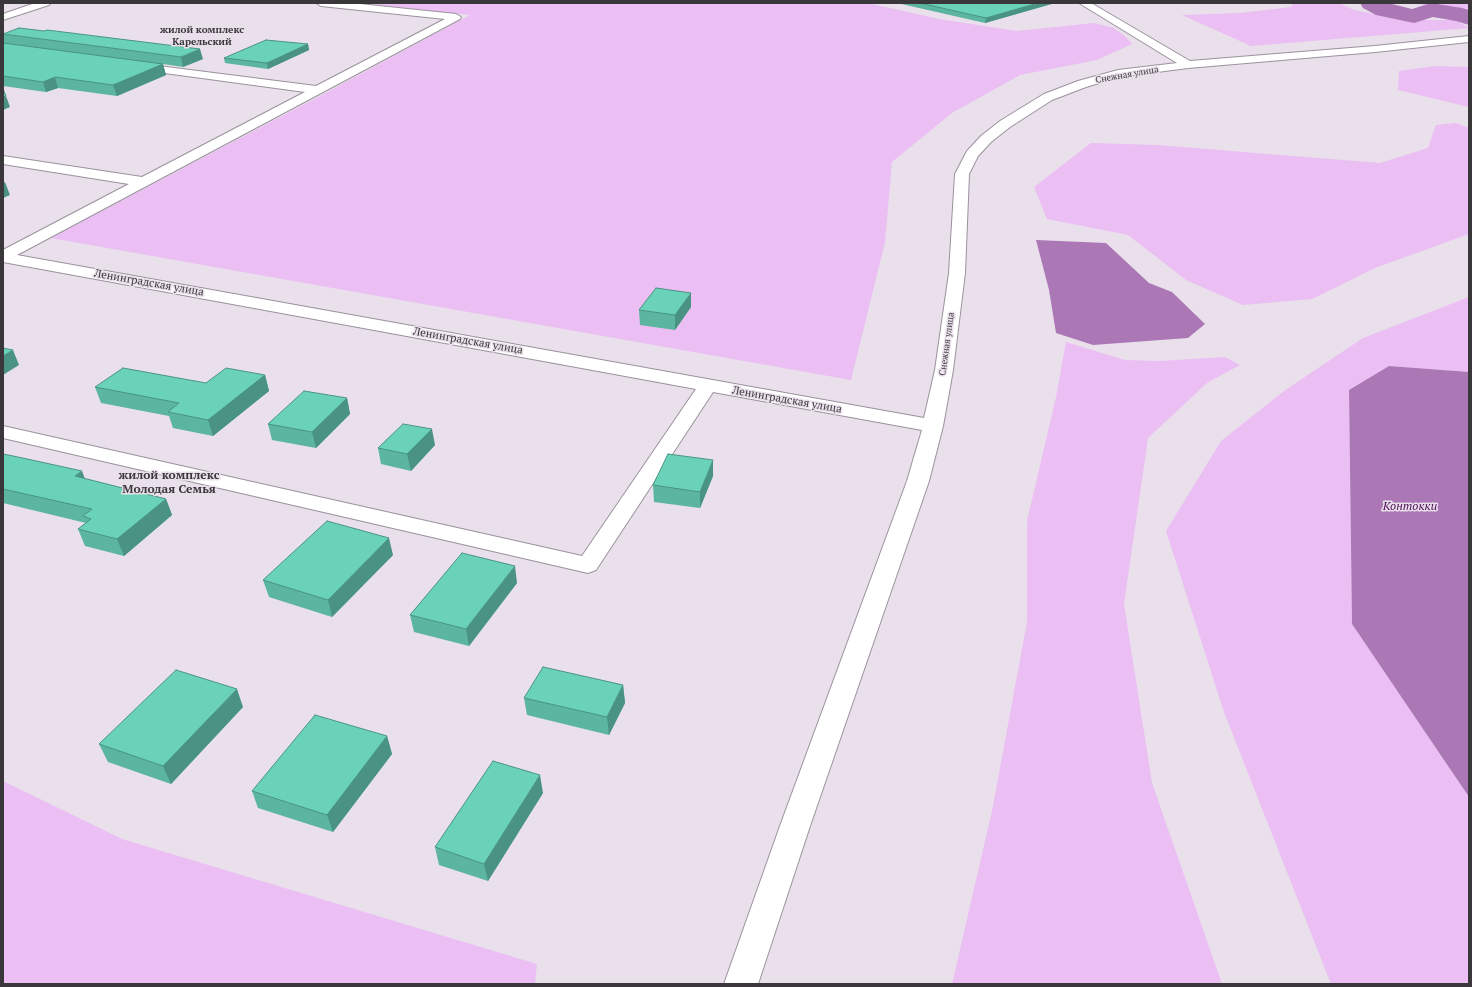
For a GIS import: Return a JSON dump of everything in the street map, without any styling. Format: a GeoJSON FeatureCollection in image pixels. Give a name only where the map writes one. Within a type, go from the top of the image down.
{"type":"FeatureCollection","features":[{"type":"Feature","properties":{"kind":"street"},"geometry":{"type":"LineString","coordinates":[[3,17],[45,3]]}},
{"type":"Feature","properties":{"kind":"street"},"geometry":{"type":"LineString","coordinates":[[3,256],[456,17],[321,3]]}},
{"type":"Feature","properties":{"kind":"street"},"geometry":{"type":"LineString","coordinates":[[1084,3],[1188,65]]}},
{"type":"Feature","properties":{"kind":"street","name":"Снежная улица"},"geometry":{"type":"LineString","coordinates":[[741,984],[795,826],[918,481],[944,370],[957,273],[962,174],[972,154],[986,139],[1005,124],[1048,97],[1082,84],[1118,74],[1188,65],[1375,49],[1469,39]]}},
{"type":"Feature","properties":{"kind":"street"},"geometry":{"type":"LineString","coordinates":[[121,64],[318,90]]}},
{"type":"Feature","properties":{"kind":"street"},"geometry":{"type":"LineString","coordinates":[[3,160],[144,182]]}},
{"type":"Feature","properties":{"kind":"street","name":"Ленинградская улица"},"geometry":{"type":"LineString","coordinates":[[3,256],[932,426]]}},
{"type":"Feature","properties":{"kind":"street"},"geometry":{"type":"LineString","coordinates":[[3,432],[588,565],[708,385]]}},
{"type":"Feature","properties":{"kind":"shaded area"},"geometry":{"type":"Polygon","coordinates":[[[361,3],[868,3],[939,19],[1017,31],[1094,23],[1114,28],[1125,36],[1132,44],[1097,60],[1020,75],[952,113],[892,162],[885,242],[851,380],[51,238],[470,15],[361,3]]]}},
{"type":"Feature","properties":{"kind":"shaded area"},"geometry":{"type":"Polygon","coordinates":[[[1293,3],[1339,3],[1354,10],[1389,17],[1414,20],[1455,20],[1469,28],[1251,46],[1182,15],[1240,13],[1291,7],[1293,3]]]}},
{"type":"Feature","properties":{"kind":"shaded area"},"geometry":{"type":"Polygon","coordinates":[[[1405,3],[1469,3],[1469,9],[1445,7],[1405,3]]]}},
{"type":"Feature","properties":{"kind":"shaded area"},"geometry":{"type":"Polygon","coordinates":[[[1435,66],[1469,67],[1469,107],[1398,90],[1399,71],[1435,66]]]}},
{"type":"Feature","properties":{"kind":"shaded area"},"geometry":{"type":"Polygon","coordinates":[[[1456,123],[1469,128],[1469,234],[1375,268],[1312,299],[1243,305],[1186,280],[1128,235],[1047,219],[1034,187],[1091,143],[1157,145],[1380,163],[1428,148],[1436,125],[1456,123]]]}},
{"type":"Feature","properties":{"kind":"shaded area"},"geometry":{"type":"Polygon","coordinates":[[[1469,297],[1469,372],[1389,366],[1349,390],[1352,624],[1469,797],[1469,984],[1331,984],[1224,712],[1166,531],[1221,441],[1284,391],[1363,338],[1469,297]]]}},
{"type":"Feature","properties":{"kind":"shaded area"},"geometry":{"type":"Polygon","coordinates":[[[1066,342],[1125,360],[1160,361],[1225,357],[1240,365],[1207,383],[1148,438],[1124,604],[1152,783],[1222,984],[952,984],[992,811],[1027,622],[1027,521],[1056,397],[1066,342]]]}},
{"type":"Feature","properties":{"kind":"shaded area"},"geometry":{"type":"Polygon","coordinates":[[[3,781],[122,839],[537,964],[535,984],[3,984],[3,781]]]}},
{"type":"Feature","properties":{"kind":"water"},"geometry":{"type":"Polygon","coordinates":[[[1036,240],[1106,243],[1149,283],[1172,292],[1205,324],[1188,338],[1093,345],[1056,333],[1049,290],[1036,240]]]}},
{"type":"Feature","properties":{"kind":"water","name":"Контокки"},"geometry":{"type":"Polygon","coordinates":[[[1389,366],[1469,372],[1469,797],[1352,624],[1349,390],[1389,366]]]}},
{"type":"Feature","properties":{"kind":"building"},"geometry":{"type":"Polygon","coordinates":[[[920,3],[1038,3],[986,18],[920,3]]]}},
{"type":"Feature","properties":{"kind":"building"},"geometry":{"type":"Polygon","coordinates":[[[19,28],[44,31],[47,30],[200,49],[181,57],[3,34],[19,28]]]}},
{"type":"Feature","properties":{"kind":"building"},"geometry":{"type":"Polygon","coordinates":[[[266,40],[308,44],[267,63],[224,58],[266,40]]]}},
{"type":"Feature","properties":{"kind":"building"},"geometry":{"type":"Polygon","coordinates":[[[3,43],[163,64],[113,85],[55,77],[43,82],[3,76],[3,43]]]}},
{"type":"Feature","properties":{"kind":"building"},"geometry":{"type":"Polygon","coordinates":[[[3,89],[6,96],[3,97],[3,89]]]}},
{"type":"Feature","properties":{"kind":"building"},"geometry":{"type":"Polygon","coordinates":[[[656,288],[691,293],[675,315],[639,310],[656,288]]]}},
{"type":"Feature","properties":{"kind":"building"},"geometry":{"type":"Polygon","coordinates":[[[3,348],[13,350],[3,356],[3,348]]]}},
{"type":"Feature","properties":{"kind":"building"},"geometry":{"type":"Polygon","coordinates":[[[123,368],[206,383],[226,368],[265,375],[208,420],[168,412],[179,403],[95,387],[123,368]]]}},
{"type":"Feature","properties":{"kind":"building"},"geometry":{"type":"Polygon","coordinates":[[[304,391],[347,398],[312,432],[268,424],[304,391]]]}},
{"type":"Feature","properties":{"kind":"building"},"geometry":{"type":"Polygon","coordinates":[[[403,424],[432,429],[407,454],[378,448],[403,424]]]}},
{"type":"Feature","properties":{"kind":"building"},"geometry":{"type":"Polygon","coordinates":[[[3,454],[82,471],[75,476],[166,499],[117,539],[78,529],[91,519],[83,516],[92,509],[3,489],[3,454]]]}},
{"type":"Feature","properties":{"kind":"building"},"geometry":{"type":"Polygon","coordinates":[[[668,454],[713,460],[700,492],[653,485],[668,454]]]}},
{"type":"Feature","properties":{"kind":"building"},"geometry":{"type":"Polygon","coordinates":[[[327,521],[389,538],[328,600],[263,580],[327,521]]]}},
{"type":"Feature","properties":{"kind":"building"},"geometry":{"type":"Polygon","coordinates":[[[462,553],[515,566],[466,629],[410,615],[462,553]]]}},
{"type":"Feature","properties":{"kind":"building"},"geometry":{"type":"Polygon","coordinates":[[[543,667],[623,685],[607,717],[524,698],[543,667]]]}},
{"type":"Feature","properties":{"kind":"building"},"geometry":{"type":"Polygon","coordinates":[[[176,670],[237,689],[163,766],[99,744],[176,670]]]}},
{"type":"Feature","properties":{"kind":"building"},"geometry":{"type":"Polygon","coordinates":[[[315,715],[387,736],[327,815],[252,791],[315,715]]]}},
{"type":"Feature","properties":{"kind":"building"},"geometry":{"type":"Polygon","coordinates":[[[493,761],[540,775],[484,864],[435,847],[493,761]]]}},
{"type":"Feature","properties":{"kind":"waterway","name":"Контокки"},"geometry":{"type":"LineString","coordinates":[[1371,3],[1384,10],[1414,16],[1431,10],[1462,15],[1469,18]]}},
{"type":"Feature","properties":{"kind":"district","name":"жилой комплекс Карельский"},"geometry":{"type":"Point","coordinates":[202,36]}},
{"type":"Feature","properties":{"kind":"district","name":"жилой комплекс Молодая Семья"},"geometry":{"type":"Point","coordinates":[169,483]}}]}
